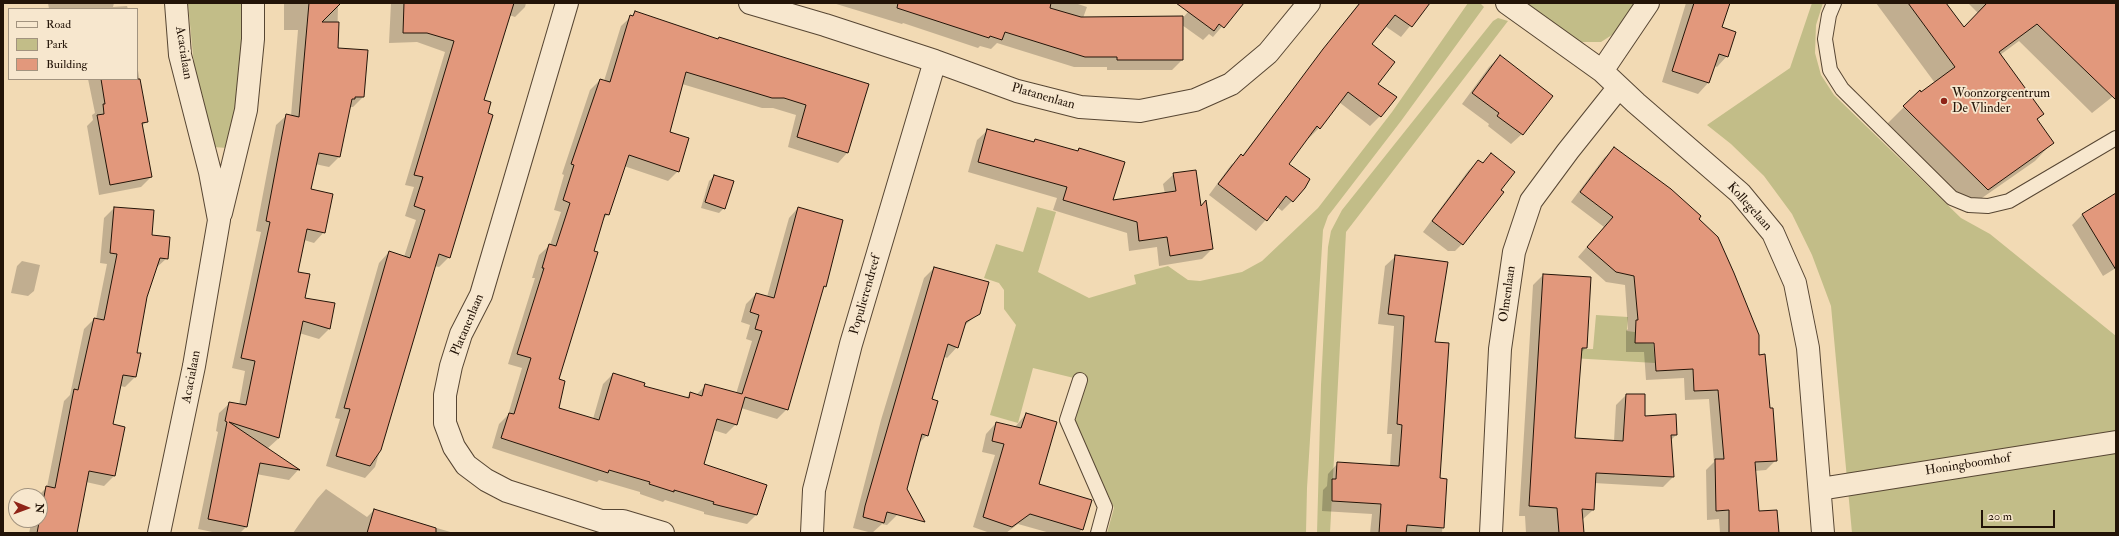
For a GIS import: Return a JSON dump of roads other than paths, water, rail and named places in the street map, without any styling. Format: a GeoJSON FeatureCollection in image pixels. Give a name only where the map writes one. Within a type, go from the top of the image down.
{"type":"FeatureCollection","features":[{"type":"Feature","properties":{"kind":"street","name":"Acacialaan"},"geometry":{"type":"LineString","coordinates":[[176,3],[180,55],[210,172],[219,220]]}},
{"type":"Feature","properties":{"kind":"street","name":"Acacialaan"},"geometry":{"type":"LineString","coordinates":[[158,533],[194,366],[219,220],[246,110],[253,38],[254,3]]}},
{"type":"Feature","properties":{"kind":"street","name":"Platanenlaan"},"geometry":{"type":"LineString","coordinates":[[567,3],[480,295],[461,334],[451,366],[445,395],[445,423],[454,447],[466,465],[486,480],[507,491],[601,521],[623,521],[663,533]]}},
{"type":"Feature","properties":{"kind":"street","name":"Platanenlaan"},"geometry":{"type":"LineString","coordinates":[[750,3],[825,25],[935,61],[1017,91],[1080,108],[1140,111],[1195,100],[1231,84],[1268,53],[1309,3]]}},
{"type":"Feature","properties":{"kind":"street","name":"Kollegelaan"},"geometry":{"type":"LineString","coordinates":[[1507,3],[1602,71],[1740,193],[1773,233],[1795,283],[1808,348],[1824,533]]}},
{"type":"Feature","properties":{"kind":"street"},"geometry":{"type":"LineString","coordinates":[[1602,71],[1648,3]]}},
{"type":"Feature","properties":{"kind":"street","name":"Populierendreef"},"geometry":{"type":"LineString","coordinates":[[812,533],[814,490],[851,344],[935,61]]}},
{"type":"Feature","properties":{"kind":"street","name":"Olmenlaan"},"geometry":{"type":"LineString","coordinates":[[1491,533],[1500,350],[1514,252],[1531,201],[1568,151],[1619,87]]}},
{"type":"Feature","properties":{"kind":"street","name":"Honingboomhof"},"geometry":{"type":"LineString","coordinates":[[1820,489],[2116,442]]}},
{"type":"Feature","properties":{"kind":"lane"},"geometry":{"type":"LineString","coordinates":[[1834,3],[1829,15],[1825,39],[1830,70],[1842,90],[1952,198],[1969,205],[1988,206],[2009,201],[2116,138]]}},
{"type":"Feature","properties":{"kind":"lane"},"geometry":{"type":"LineString","coordinates":[[1080,380],[1067,420],[1105,506],[1098,533]]}},
{"type":"Feature","properties":{"kind":"place","name":"Woonzorgcentrum De Vlinder"},"geometry":{"type":"Point","coordinates":[1944,101]}}]}
